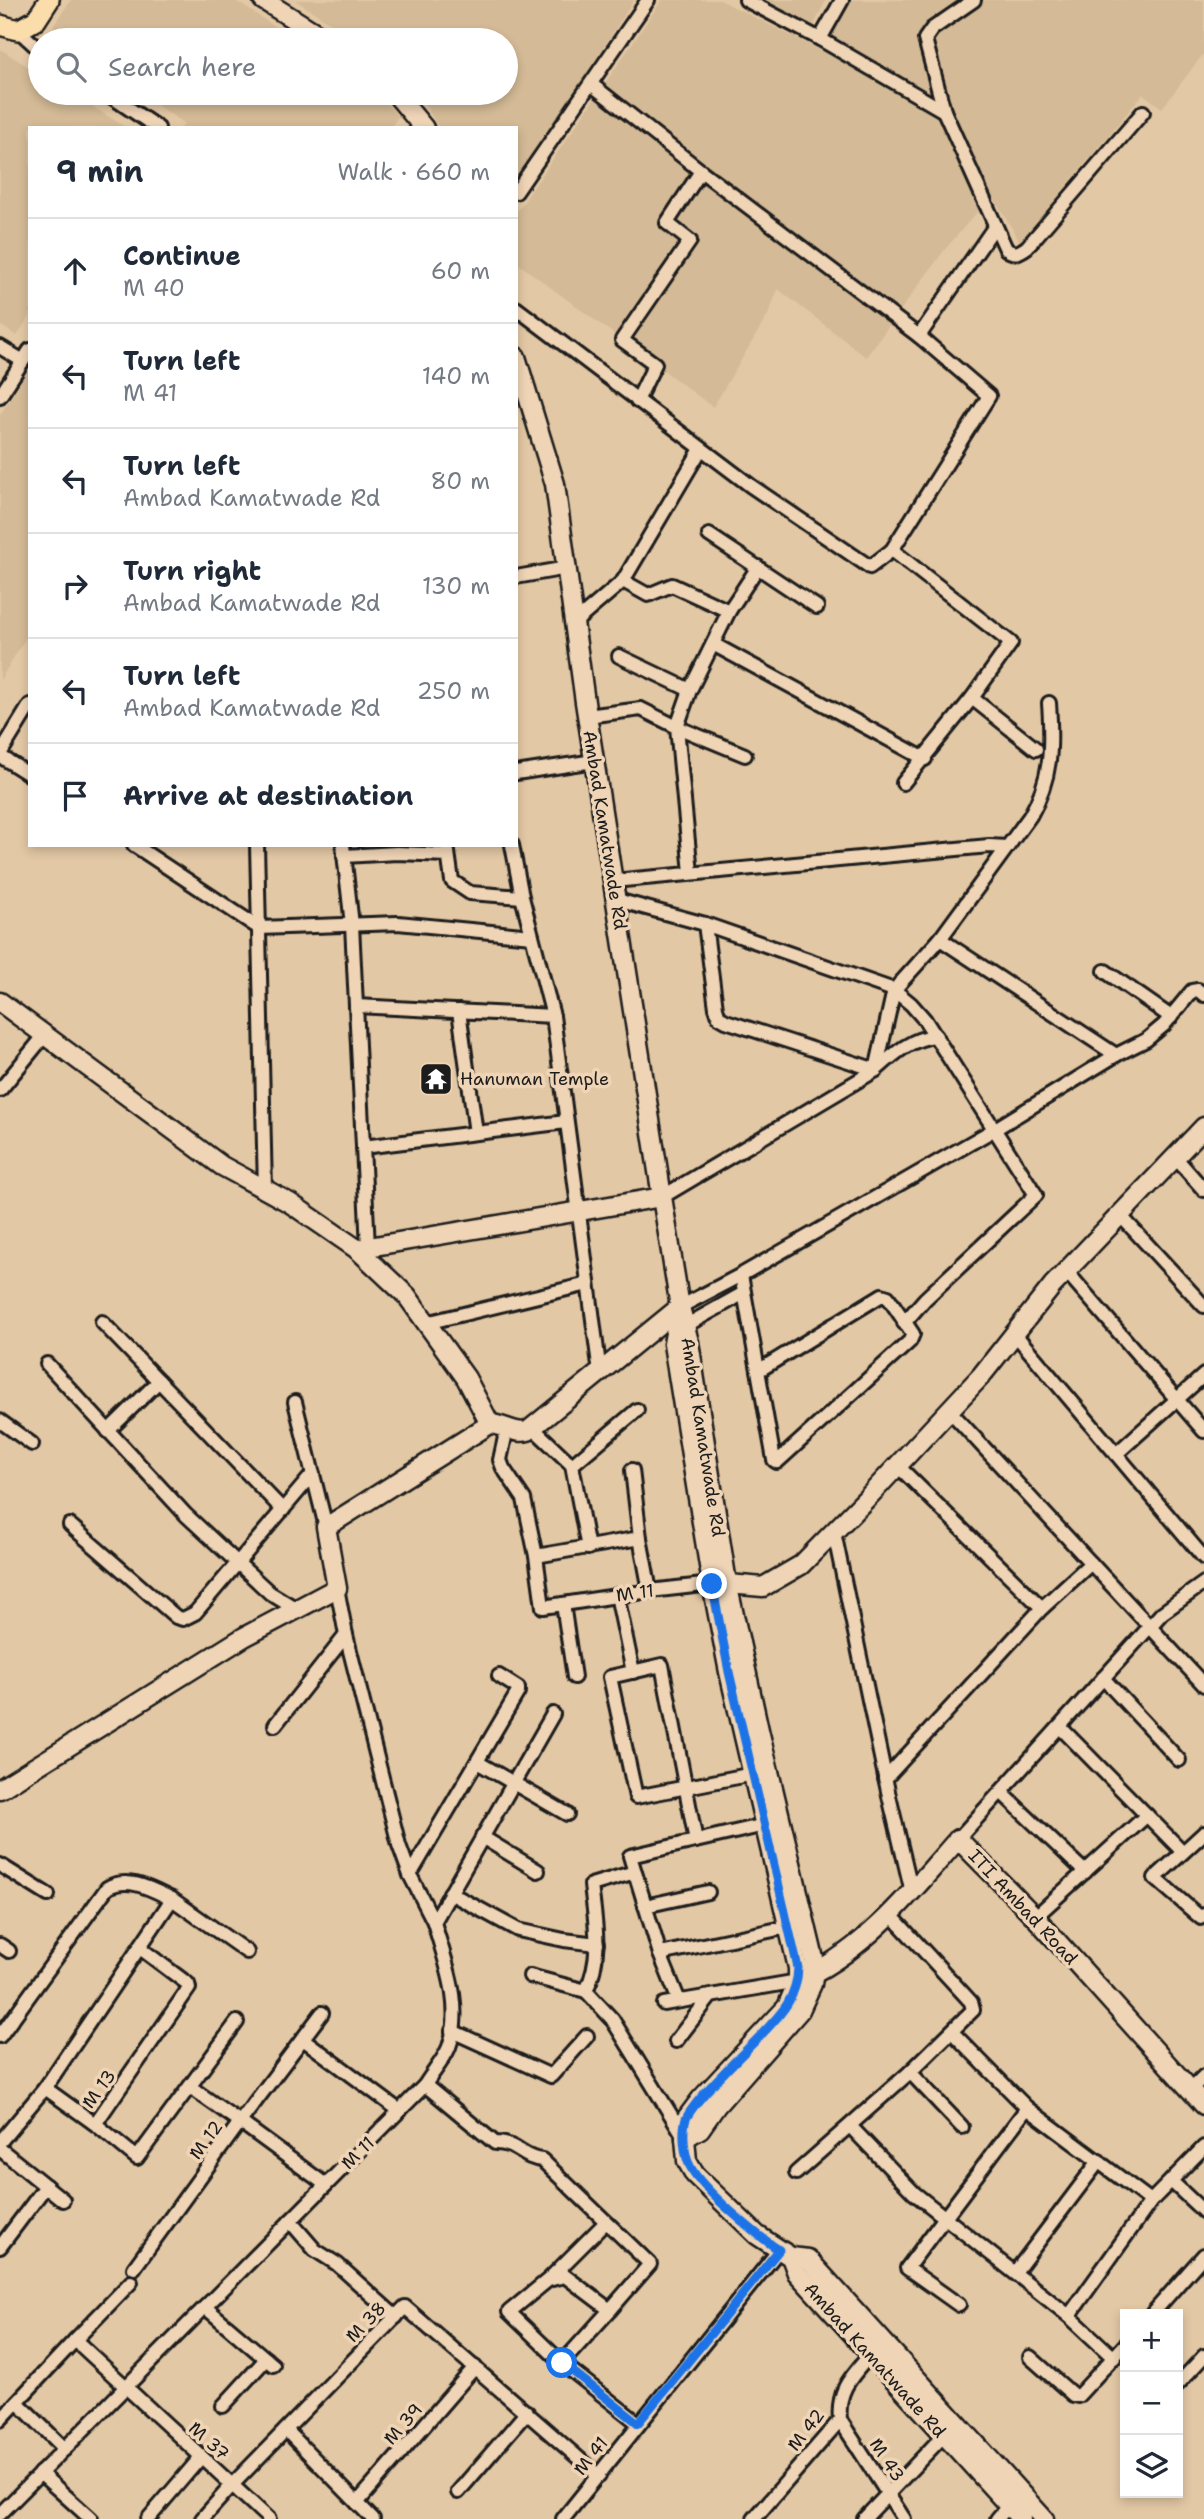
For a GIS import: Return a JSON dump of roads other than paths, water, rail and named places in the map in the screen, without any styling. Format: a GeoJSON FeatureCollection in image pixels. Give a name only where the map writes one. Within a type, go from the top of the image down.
{"type":"FeatureCollection","features":[{"type":"Feature","properties":{"kind":"main road"},"geometry":{"type":"LineString","coordinates":[[9,28],[36,20],[49,0]]}},
{"type":"Feature","properties":{"kind":"street"},"geometry":{"type":"LineString","coordinates":[[263,0],[308,28]]}},
{"type":"Feature","properties":{"kind":"street"},"geometry":{"type":"LineString","coordinates":[[518,189],[648,0]]}},
{"type":"Feature","properties":{"kind":"street"},"geometry":{"type":"LineString","coordinates":[[746,0],[820,39],[944,111]]}},
{"type":"Feature","properties":{"kind":"street"},"geometry":{"type":"LineString","coordinates":[[820,39],[842,0]]}},
{"type":"Feature","properties":{"kind":"street"},"geometry":{"type":"LineString","coordinates":[[974,0],[932,29],[925,39],[944,111],[1006,249],[1012,253],[1019,253],[1027,247],[1143,111]]}},
{"type":"Feature","properties":{"kind":"street"},"geometry":{"type":"LineString","coordinates":[[9,28],[28,41]]}},
{"type":"Feature","properties":{"kind":"street"},"geometry":{"type":"LineString","coordinates":[[518,310],[751,486],[870,566],[892,550],[989,396],[919,336],[591,84]]}},
{"type":"Feature","properties":{"kind":"street"},"geometry":{"type":"LineString","coordinates":[[124,105],[155,126]]}},
{"type":"Feature","properties":{"kind":"street"},"geometry":{"type":"LineString","coordinates":[[405,105],[422,126]]}},
{"type":"Feature","properties":{"kind":"street"},"geometry":{"type":"LineString","coordinates":[[637,401],[655,365],[622,340],[691,241],[667,223],[701,171]]}},
{"type":"Feature","properties":{"kind":"street"},"geometry":{"type":"LineString","coordinates":[[919,336],[995,226]]}},
{"type":"Feature","properties":{"kind":"street"},"geometry":{"type":"LineString","coordinates":[[0,347],[26,356],[0,396]]}},
{"type":"Feature","properties":{"kind":"street","name":"Ambad Kamatwade Rd"},"geometry":{"type":"LineString","coordinates":[[518,364],[555,484],[587,716],[662,1197],[680,1307],[689,1342],[729,1672],[798,1968],[798,1981],[788,2015]]}},
{"type":"Feature","properties":{"kind":"street"},"geometry":{"type":"LineString","coordinates":[[574,623],[623,580],[701,449]]}},
{"type":"Feature","properties":{"kind":"street"},"geometry":{"type":"LineString","coordinates":[[709,535],[817,607]]}},
{"type":"Feature","properties":{"kind":"street"},"geometry":{"type":"LineString","coordinates":[[892,550],[1011,643],[925,759],[903,783]]}},
{"type":"Feature","properties":{"kind":"street"},"geometry":{"type":"LineString","coordinates":[[691,873],[677,727],[690,690],[713,644],[758,567]]}},
{"type":"Feature","properties":{"kind":"street"},"geometry":{"type":"LineString","coordinates":[[518,577],[567,568]]}},
{"type":"Feature","properties":{"kind":"street"},"geometry":{"type":"LineString","coordinates":[[623,580],[648,595],[672,585],[730,611]]}},
{"type":"Feature","properties":{"kind":"street"},"geometry":{"type":"LineString","coordinates":[[713,644],[925,759]]}},
{"type":"Feature","properties":{"kind":"street"},"geometry":{"type":"LineString","coordinates":[[618,656],[690,690]]}},
{"type":"Feature","properties":{"kind":"street"},"geometry":{"type":"LineString","coordinates":[[972,698],[1036,749]]}},
{"type":"Feature","properties":{"kind":"street"},"geometry":{"type":"LineString","coordinates":[[876,1070],[894,990],[940,939],[1042,795],[1049,768],[1052,738],[1049,703]]}},
{"type":"Feature","properties":{"kind":"street"},"geometry":{"type":"LineString","coordinates":[[28,708],[0,755],[28,774]]}},
{"type":"Feature","properties":{"kind":"street"},"geometry":{"type":"LineString","coordinates":[[587,716],[641,709],[745,755]]}},
{"type":"Feature","properties":{"kind":"street"},"geometry":{"type":"LineString","coordinates":[[518,774],[594,761]]}},
{"type":"Feature","properties":{"kind":"street"},"geometry":{"type":"LineString","coordinates":[[613,881],[989,846],[1007,847]]}},
{"type":"Feature","properties":{"kind":"street"},"geometry":{"type":"LineString","coordinates":[[137,847],[259,928],[398,923],[532,936]]}},
{"type":"Feature","properties":{"kind":"street"},"geometry":{"type":"LineString","coordinates":[[257,847],[265,1190]]}},
{"type":"Feature","properties":{"kind":"street"},"geometry":{"type":"LineString","coordinates":[[512,847],[522,897],[553,1016],[600,1373]]}},
{"type":"Feature","properties":{"kind":"street"},"geometry":{"type":"LineString","coordinates":[[362,1248],[363,1147],[352,925],[343,851],[397,853],[448,850],[452,881],[462,890],[522,897]]}},
{"type":"Feature","properties":{"kind":"street"},"geometry":{"type":"LineString","coordinates":[[617,900],[705,924],[894,990],[917,1010],[936,1036],[1036,1195],[925,1299],[904,1323]]}},
{"type":"Feature","properties":{"kind":"street"},"geometry":{"type":"LineString","coordinates":[[705,924],[719,1017],[876,1070]]}},
{"type":"Feature","properties":{"kind":"street"},"geometry":{"type":"LineString","coordinates":[[940,939],[1116,1055]]}},
{"type":"Feature","properties":{"kind":"street"},"geometry":{"type":"LineString","coordinates":[[1105,971],[1171,1017]]}},
{"type":"Feature","properties":{"kind":"street"},"geometry":{"type":"LineString","coordinates":[[326,1527],[499,1426],[520,1433],[533,1428],[680,1307],[996,1129],[1116,1055],[1146,1040],[1171,1017],[1192,991],[1198,990],[1204,995]]}},
{"type":"Feature","properties":{"kind":"street"},"geometry":{"type":"LineString","coordinates":[[0,1002],[222,1166],[290,1203],[362,1248],[397,1285],[499,1426],[501,1465],[524,1499],[537,1556],[640,1538]]}},
{"type":"Feature","properties":{"kind":"street"},"geometry":{"type":"LineString","coordinates":[[356,1006],[553,1016]]}},
{"type":"Feature","properties":{"kind":"street"},"geometry":{"type":"LineString","coordinates":[[459,1011],[476,1133]]}},
{"type":"Feature","properties":{"kind":"street"},"geometry":{"type":"LineString","coordinates":[[362,1248],[662,1197],[876,1070],[902,1048],[923,1037],[936,1036]]}},
{"type":"Feature","properties":{"kind":"street"},"geometry":{"type":"LineString","coordinates":[[0,1090],[44,1037]]}},
{"type":"Feature","properties":{"kind":"street"},"geometry":{"type":"LineString","coordinates":[[363,1147],[566,1122]]}},
{"type":"Feature","properties":{"kind":"street"},"geometry":{"type":"LineString","coordinates":[[720,1583],[764,1587],[801,1565],[981,1376],[1066,1271],[1204,1127]]}},
{"type":"Feature","properties":{"kind":"street"},"geometry":{"type":"LineString","coordinates":[[1175,1157],[1204,1190]]}},
{"type":"Feature","properties":{"kind":"street"},"geometry":{"type":"LineString","coordinates":[[1120,1215],[1204,1306]]}},
{"type":"Feature","properties":{"kind":"street"},"geometry":{"type":"LineString","coordinates":[[1066,1271],[1204,1431]]}},
{"type":"Feature","properties":{"kind":"street"},"geometry":{"type":"LineString","coordinates":[[741,1275],[744,1293],[758,1371],[774,1460],[777,1462],[910,1340],[913,1334],[888,1297],[881,1295],[758,1371]]}},
{"type":"Feature","properties":{"kind":"street"},"geometry":{"type":"LineString","coordinates":[[426,1323],[588,1284]]}},
{"type":"Feature","properties":{"kind":"street"},"geometry":{"type":"LineString","coordinates":[[685,1326],[744,1293]]}},
{"type":"Feature","properties":{"kind":"street","name":"Ambad Kamatwade Rd"},"geometry":{"type":"LineString","coordinates":[[680,1307],[673,1344],[720,1583],[814,1952],[815,1972],[807,1996],[701,2099],[686,2119],[687,2161],[695,2175],[757,2235],[785,2254],[797,2273],[944,2435],[1009,2514]]}},
{"type":"Feature","properties":{"kind":"street"},"geometry":{"type":"LineString","coordinates":[[102,1322],[283,1510]]}},
{"type":"Feature","properties":{"kind":"street"},"geometry":{"type":"LineString","coordinates":[[1014,1333],[1204,1558]]}},
{"type":"Feature","properties":{"kind":"street"},"geometry":{"type":"LineString","coordinates":[[47,1364],[156,1485],[275,1597],[298,1610]]}},
{"type":"Feature","properties":{"kind":"street"},"geometry":{"type":"LineString","coordinates":[[1116,1454],[1204,1375]]}},
{"type":"Feature","properties":{"kind":"street"},"geometry":{"type":"LineString","coordinates":[[108,1431],[159,1381]]}},
{"type":"Feature","properties":{"kind":"street"},"geometry":{"type":"LineString","coordinates":[[0,1788],[244,1637],[337,1588],[326,1527],[295,1402]]}},
{"type":"Feature","properties":{"kind":"street"},"geometry":{"type":"LineString","coordinates":[[572,1465],[636,1410]]}},
{"type":"Feature","properties":{"kind":"street"},"geometry":{"type":"LineString","coordinates":[[949,1410],[1204,1685]]}},
{"type":"Feature","properties":{"kind":"street"},"geometry":{"type":"LineString","coordinates":[[0,1421],[32,1444]]}},
{"type":"Feature","properties":{"kind":"street"},"geometry":{"type":"LineString","coordinates":[[533,1428],[572,1465],[588,1548]]}},
{"type":"Feature","properties":{"kind":"street"},"geometry":{"type":"LineString","coordinates":[[898,1466],[1042,1608]]}},
{"type":"Feature","properties":{"kind":"street"},"geometry":{"type":"LineString","coordinates":[[632,1470],[650,1591]]}},
{"type":"Feature","properties":{"kind":"street"},"geometry":{"type":"LineString","coordinates":[[70,1525],[180,1618],[195,1613],[313,1474]]}},
{"type":"Feature","properties":{"kind":"street"},"geometry":{"type":"LineString","coordinates":[[834,1532],[885,1779],[912,1892]]}},
{"type":"Feature","properties":{"kind":"street","name":"M 11"},"geometry":{"type":"LineString","coordinates":[[537,1556],[543,1607],[720,1583]]}},
{"type":"Feature","properties":{"kind":"street"},"geometry":{"type":"LineString","coordinates":[[885,1779],[1042,1608],[1091,1563]]}},
{"type":"Feature","properties":{"kind":"street"},"geometry":{"type":"LineString","coordinates":[[958,1839],[1162,1613],[1204,1583]]}},
{"type":"Feature","properties":{"kind":"street","name":"M 11"},"geometry":{"type":"LineString","coordinates":[[1,2512],[400,2111],[425,2085],[449,2048],[454,1994],[434,1922],[410,1875],[399,1845],[345,1635],[337,1588]]}},
{"type":"Feature","properties":{"kind":"street"},"geometry":{"type":"LineString","coordinates":[[617,1595],[633,1672]]}},
{"type":"Feature","properties":{"kind":"street"},"geometry":{"type":"LineString","coordinates":[[563,1604],[574,1677]]}},
{"type":"Feature","properties":{"kind":"street"},"geometry":{"type":"LineString","coordinates":[[275,1725],[345,1635]]}},
{"type":"Feature","properties":{"kind":"street"},"geometry":{"type":"LineString","coordinates":[[696,1840],[684,1787],[662,1665],[610,1677],[636,1797],[684,1787],[753,1774]]}},
{"type":"Feature","properties":{"kind":"street"},"geometry":{"type":"LineString","coordinates":[[410,1875],[519,1689],[499,1676]]}},
{"type":"Feature","properties":{"kind":"street"},"geometry":{"type":"LineString","coordinates":[[1103,1678],[1179,1760]]}},
{"type":"Feature","properties":{"kind":"street"},"geometry":{"type":"LineString","coordinates":[[434,1922],[553,1714]]}},
{"type":"Feature","properties":{"kind":"street"},"geometry":{"type":"LineString","coordinates":[[1061,1728],[1183,1852]]}},
{"type":"Feature","properties":{"kind":"street"},"geometry":{"type":"LineString","coordinates":[[477,1762],[567,1814]]}},
{"type":"Feature","properties":{"kind":"street"},"geometry":{"type":"LineString","coordinates":[[1001,1792],[1085,1872]]}},
{"type":"Feature","properties":{"kind":"street"},"geometry":{"type":"LineString","coordinates":[[1035,1917],[1147,1815]]}},
{"type":"Feature","properties":{"kind":"street"},"geometry":{"type":"LineString","coordinates":[[679,2001],[660,1954],[630,1856],[765,1825]]}},
{"type":"Feature","properties":{"kind":"street"},"geometry":{"type":"LineString","coordinates":[[1204,1833],[1155,1878],[1200,1918],[1204,1915]]}},
{"type":"Feature","properties":{"kind":"street"},"geometry":{"type":"LineString","coordinates":[[482,1837],[538,1871]]}},
{"type":"Feature","properties":{"kind":"street","name":"ITI Ambad Road"},"geometry":{"type":"LineString","coordinates":[[798,1981],[857,1944],[891,1915],[958,1839],[1035,1917],[1204,2105]]}},
{"type":"Feature","properties":{"kind":"street"},"geometry":{"type":"LineString","coordinates":[[0,1866],[48,1895]]}},
{"type":"Feature","properties":{"kind":"street"},"geometry":{"type":"LineString","coordinates":[[586,1991],[595,1973],[597,1944],[592,1885],[635,1872]]}},
{"type":"Feature","properties":{"kind":"street"},"geometry":{"type":"LineString","coordinates":[[2,2029],[107,1888],[113,1884],[136,1884],[172,1899],[247,1952]]}},
{"type":"Feature","properties":{"kind":"street"},"geometry":{"type":"LineString","coordinates":[[645,1906],[708,1892]]}},
{"type":"Feature","properties":{"kind":"street"},"geometry":{"type":"LineString","coordinates":[[450,1893],[518,1930],[597,1944]]}},
{"type":"Feature","properties":{"kind":"street"},"geometry":{"type":"LineString","coordinates":[[0,2142],[45,2088],[172,1899]]}},
{"type":"Feature","properties":{"kind":"street"},"geometry":{"type":"LineString","coordinates":[[796,2173],[910,2072],[973,2010],[971,2002],[891,1915]]}},
{"type":"Feature","properties":{"kind":"street"},"geometry":{"type":"LineString","coordinates":[[660,1954],[789,1927]]}},
{"type":"Feature","properties":{"kind":"street","name":"M 13"},"geometry":{"type":"LineString","coordinates":[[45,2088],[96,2124],[143,2057],[189,1988],[188,1984],[140,1948]]}},
{"type":"Feature","properties":{"kind":"street"},"geometry":{"type":"LineString","coordinates":[[530,1976],[586,1991],[612,2020],[685,2138]]}},
{"type":"Feature","properties":{"kind":"street"},"geometry":{"type":"LineString","coordinates":[[664,2004],[798,1981]]}},
{"type":"Feature","properties":{"kind":"street"},"geometry":{"type":"LineString","coordinates":[[676,2040],[710,1997]]}},
{"type":"Feature","properties":{"kind":"street"},"geometry":{"type":"LineString","coordinates":[[190,2087],[240,2122],[322,2013]]}},
{"type":"Feature","properties":{"kind":"street"},"geometry":{"type":"LineString","coordinates":[[93,2122],[137,2158],[237,2022]]}},
{"type":"Feature","properties":{"kind":"street"},"geometry":{"type":"LineString","coordinates":[[452,2031],[551,2076],[587,2036]]}},
{"type":"Feature","properties":{"kind":"street"},"geometry":{"type":"LineString","coordinates":[[953,2032],[1027,2108],[1151,2202]]}},
{"type":"Feature","properties":{"kind":"street"},"geometry":{"type":"LineString","coordinates":[[303,2039],[400,2111]]}},
{"type":"Feature","properties":{"kind":"street"},"geometry":{"type":"LineString","coordinates":[[910,2072],[962,2126]]}},
{"type":"Feature","properties":{"kind":"street"},"geometry":{"type":"LineString","coordinates":[[1190,2090],[1204,2076]]}},
{"type":"Feature","properties":{"kind":"street"},"geometry":{"type":"LineString","coordinates":[[425,2085],[495,2143],[508,2143],[532,2159],[542,2160],[650,2264],[562,2363]]}},
{"type":"Feature","properties":{"kind":"street"},"geometry":{"type":"LineString","coordinates":[[959,2305],[906,2268],[1027,2108]]}},
{"type":"Feature","properties":{"kind":"street","name":"M 12"},"geometry":{"type":"LineString","coordinates":[[134,2268],[240,2122],[326,2185]]}},
{"type":"Feature","properties":{"kind":"street"},"geometry":{"type":"LineString","coordinates":[[850,2126],[914,2193],[1016,2271],[1069,2315],[1114,2358]]}},
{"type":"Feature","properties":{"kind":"street"},"geometry":{"type":"LineString","coordinates":[[1069,2315],[1151,2202],[1204,2147]]}},
{"type":"Feature","properties":{"kind":"street"},"geometry":{"type":"LineString","coordinates":[[0,2150],[63,2200]]}},
{"type":"Feature","properties":{"kind":"street"},"geometry":{"type":"LineString","coordinates":[[1016,2271],[1099,2161]]}},
{"type":"Feature","properties":{"kind":"street"},"geometry":{"type":"LineString","coordinates":[[1171,2181],[1204,2211]]}},
{"type":"Feature","properties":{"kind":"street"},"geometry":{"type":"LineString","coordinates":[[0,2247],[47,2186]]}},
{"type":"Feature","properties":{"kind":"street"},"geometry":{"type":"LineString","coordinates":[[290,2221],[315,2250],[337,2264],[396,2317]]}},
{"type":"Feature","properties":{"kind":"street"},"geometry":{"type":"LineString","coordinates":[[605,2222],[548,2280],[509,2312],[562,2363],[638,2423]]}},
{"type":"Feature","properties":{"kind":"street"},"geometry":{"type":"LineString","coordinates":[[785,2254],[808,2259],[1044,2519]]}},
{"type":"Feature","properties":{"kind":"street","name":"M 41"},"geometry":{"type":"LineString","coordinates":[[563,2519],[638,2423],[785,2254]]}},
{"type":"Feature","properties":{"kind":"street"},"geometry":{"type":"LineString","coordinates":[[1156,2309],[1204,2255]]}},
{"type":"Feature","properties":{"kind":"street"},"geometry":{"type":"LineString","coordinates":[[548,2280],[565,2276],[610,2310]]}},
{"type":"Feature","properties":{"kind":"street"},"geometry":{"type":"LineString","coordinates":[[0,2420],[131,2282]]}},
{"type":"Feature","properties":{"kind":"street"},"geometry":{"type":"LineString","coordinates":[[205,2307],[270,2362],[223,2406]]}},
{"type":"Feature","properties":{"kind":"street","name":"M 38"},"geometry":{"type":"LineString","coordinates":[[202,2519],[405,2307],[599,2476]]}},
{"type":"Feature","properties":{"kind":"street","name":"M 37"},"geometry":{"type":"LineString","coordinates":[[75,2340],[269,2519]]}},
{"type":"Feature","properties":{"kind":"street"},"geometry":{"type":"LineString","coordinates":[[1030,2357],[1076,2396],[1081,2395],[1120,2351]]}},
{"type":"Feature","properties":{"kind":"street","name":"M 42"},"geometry":{"type":"LineString","coordinates":[[754,2519],[840,2420],[839,2404],[843,2391],[852,2375],[870,2355]]}},
{"type":"Feature","properties":{"kind":"street"},"geometry":{"type":"LineString","coordinates":[[1183,2379],[1204,2356]]}},
{"type":"Feature","properties":{"kind":"street","name":"M 39"},"geometry":{"type":"LineString","coordinates":[[357,2503],[475,2367]]}},
{"type":"Feature","properties":{"kind":"street"},"geometry":{"type":"LineString","coordinates":[[17,2402],[65,2449]]}},
{"type":"Feature","properties":{"kind":"street"},"geometry":{"type":"LineString","coordinates":[[458,2492],[527,2413]]}},
{"type":"Feature","properties":{"kind":"street","name":"M 43"},"geometry":{"type":"LineString","coordinates":[[840,2420],[904,2519]]}},
{"type":"Feature","properties":{"kind":"street"},"geometry":{"type":"LineString","coordinates":[[286,2430],[373,2519]]}},
{"type":"Feature","properties":{"kind":"street"},"geometry":{"type":"LineString","coordinates":[[863,2519],[944,2435]]}},
{"type":"Feature","properties":{"kind":"street"},"geometry":{"type":"LineString","coordinates":[[148,2519],[201,2457]]}},
{"type":"Feature","properties":{"kind":"street"},"geometry":{"type":"LineString","coordinates":[[40,2473],[91,2519]]}},
{"type":"Feature","properties":{"kind":"place","name":"Hanuman Temple"},"geometry":{"type":"Point","coordinates":[436,1079]}}]}
